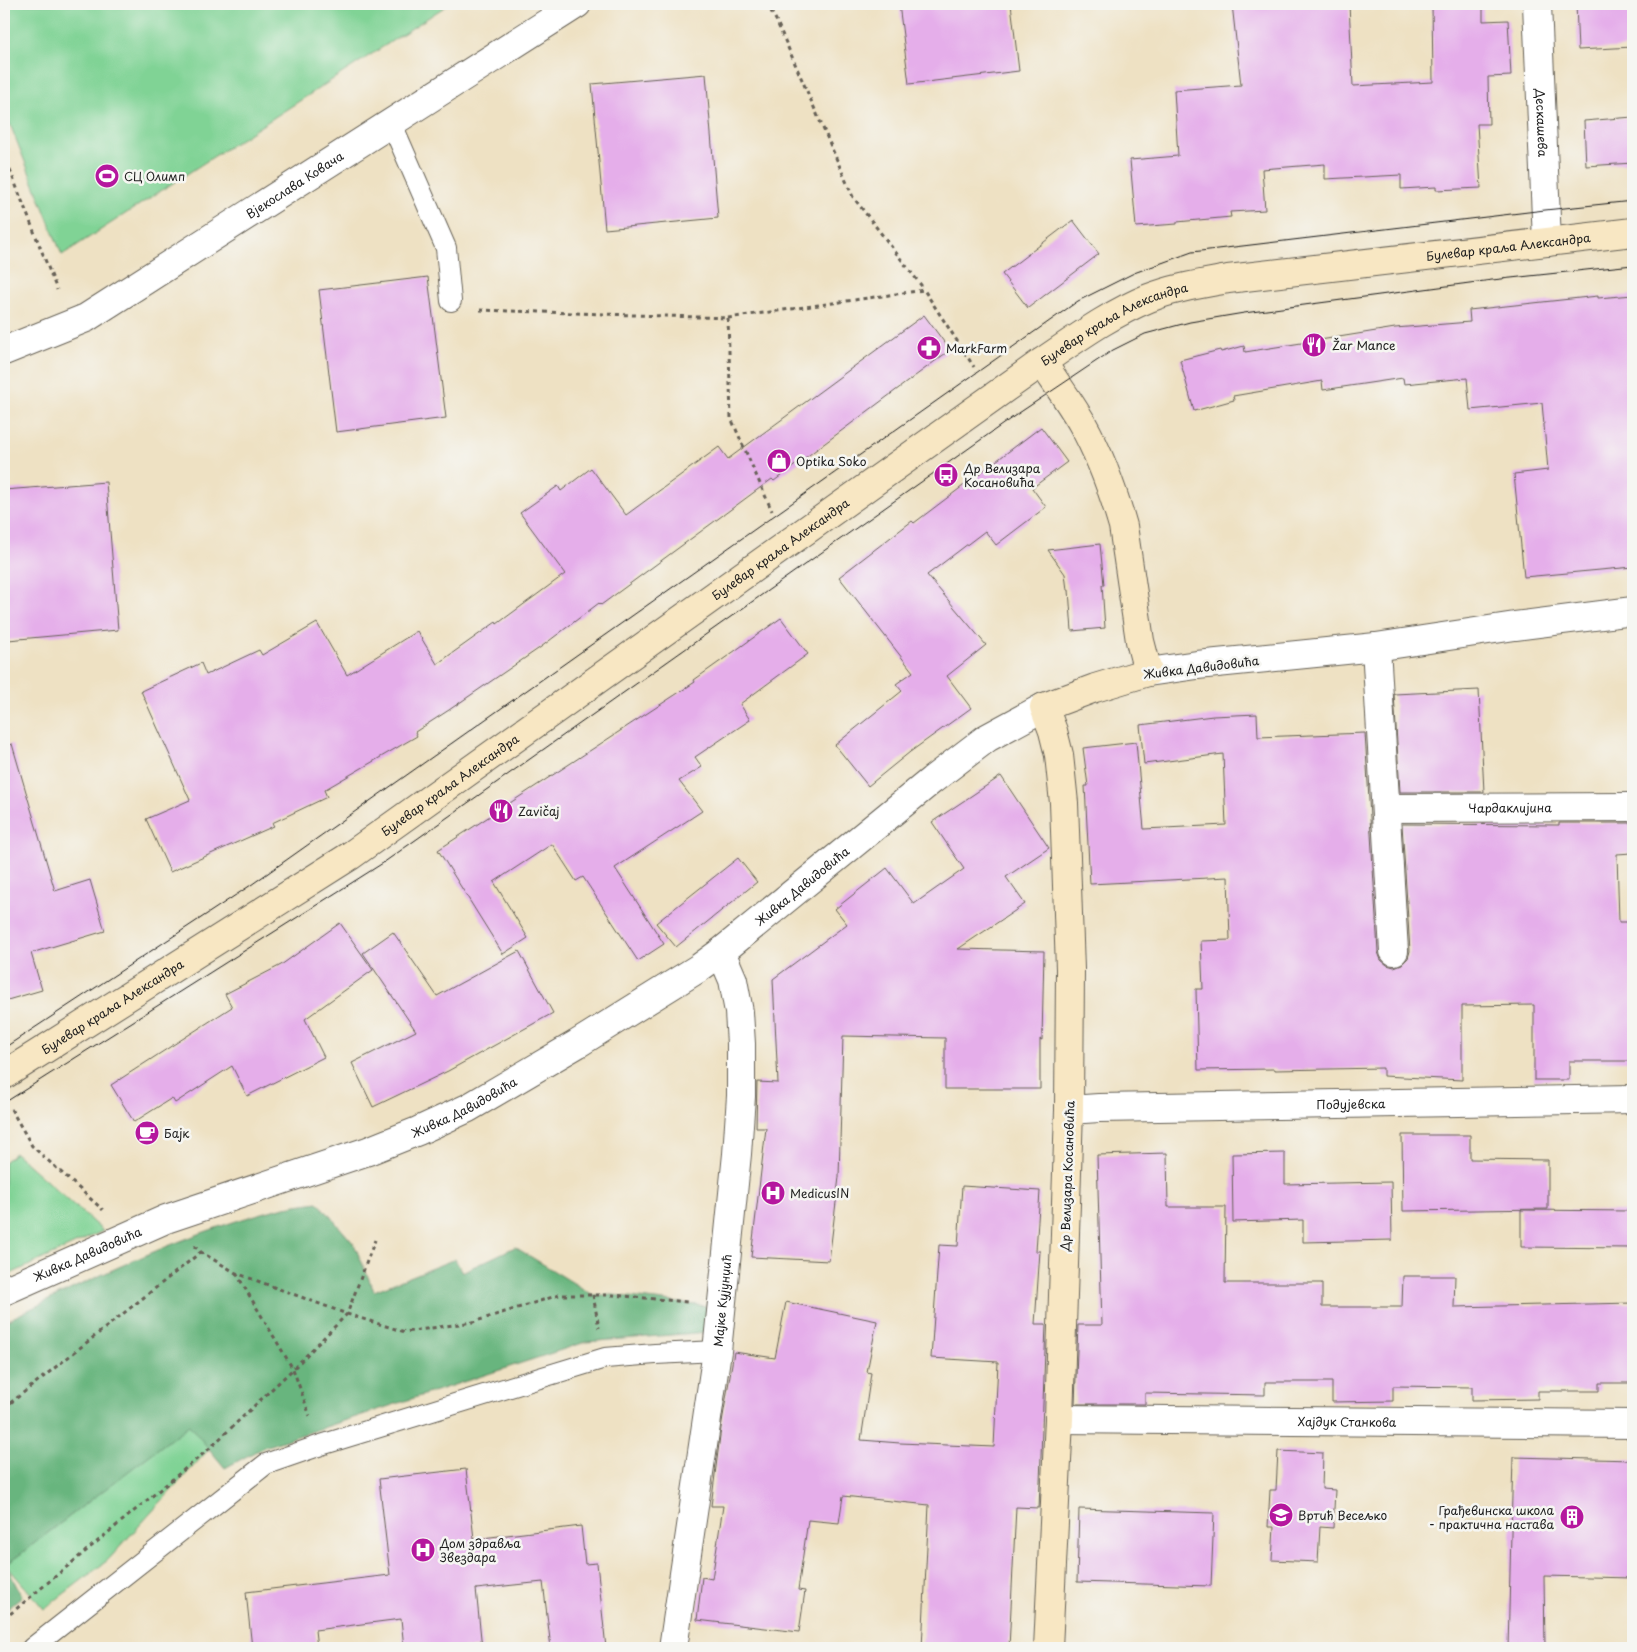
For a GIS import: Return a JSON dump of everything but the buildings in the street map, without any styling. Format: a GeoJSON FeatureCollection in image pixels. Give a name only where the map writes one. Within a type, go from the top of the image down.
{"type":"FeatureCollection","features":[{"type":"Feature","properties":{"kind":"main road","name":"Булевар краља Александра"},"geometry":{"type":"LineString","coordinates":[[6,1088],[350,856],[1042,362],[1083,334],[1126,309],[1172,290],[1228,279],[1633,232]]}},
{"type":"Feature","properties":{"kind":"main road"},"geometry":{"type":"LineString","coordinates":[[1042,362],[1082,422],[1093,444],[1119,510],[1140,641],[1148,672]]}},
{"type":"Feature","properties":{"kind":"main road","name":"Живка Давидовића"},"geometry":{"type":"LineString","coordinates":[[1044,707],[1094,688],[1148,672]]}},
{"type":"Feature","properties":{"kind":"main road","name":"Др Велизара Косановића"},"geometry":{"type":"LineString","coordinates":[[1044,707],[1053,731],[1059,756],[1064,803],[1070,969],[1069,1110],[1059,1419],[1048,1648]]}},
{"type":"Feature","properties":{"kind":"street","name":"Вјекослава Ковача"},"geometry":{"type":"LineString","coordinates":[[4,351],[86,318],[578,4]]}},
{"type":"Feature","properties":{"kind":"street","name":"Дескашева"},"geometry":{"type":"LineString","coordinates":[[1537,4],[1547,242]]}},
{"type":"Feature","properties":{"kind":"street","name":"Живка Давидовића"},"geometry":{"type":"LineString","coordinates":[[1148,672],[1197,665],[1376,648],[1515,626],[1633,612]]}},
{"type":"Feature","properties":{"kind":"street"},"geometry":{"type":"LineString","coordinates":[[1376,648],[1394,952]]}},
{"type":"Feature","properties":{"kind":"street","name":"Живка Давидовића"},"geometry":{"type":"LineString","coordinates":[[4,1291],[166,1219],[368,1151],[468,1108],[577,1044],[699,968],[932,780],[987,738],[1044,707]]}},
{"type":"Feature","properties":{"kind":"street","name":"Чардаклијина"},"geometry":{"type":"LineString","coordinates":[[1386,808],[1633,807]]}},
{"type":"Feature","properties":{"kind":"street","name":"Мајке Кујунџић"},"geometry":{"type":"LineString","coordinates":[[673,1648],[723,1304],[741,1096],[739,1012],[733,980],[721,952]]}},
{"type":"Feature","properties":{"kind":"street","name":"Подујевска"},"geometry":{"type":"LineString","coordinates":[[1069,1110],[1633,1100]]}},
{"type":"Feature","properties":{"kind":"street","name":"Хајдук Станкова"},"geometry":{"type":"LineString","coordinates":[[1059,1419],[1633,1424]]}},
{"type":"Feature","properties":{"kind":"lane"},"geometry":{"type":"LineString","coordinates":[[391,122],[446,248],[451,301]]}},
{"type":"Feature","properties":{"kind":"lane"},"geometry":{"type":"LineString","coordinates":[[32,1648],[266,1464],[321,1445],[605,1358],[717,1351]]}},
{"type":"Feature","properties":{"kind":"path"},"geometry":{"type":"LineString","coordinates":[[768,4],[853,197],[924,290],[978,372],[996,395]]}},
{"type":"Feature","properties":{"kind":"path"},"geometry":{"type":"LineString","coordinates":[[4,155],[57,290]]}},
{"type":"Feature","properties":{"kind":"path"},"geometry":{"type":"LineString","coordinates":[[451,301],[481,311],[728,318],[924,290]]}},
{"type":"Feature","properties":{"kind":"path"},"geometry":{"type":"LineString","coordinates":[[728,318],[731,418],[774,516],[790,542]]}},
{"type":"Feature","properties":{"kind":"path"},"geometry":{"type":"LineString","coordinates":[[6,1088],[32,1146],[130,1234]]}},
{"type":"Feature","properties":{"kind":"path"},"geometry":{"type":"LineString","coordinates":[[166,1219],[201,1252],[236,1273],[347,1314],[405,1332],[473,1322],[559,1295],[613,1295],[723,1304]]}},
{"type":"Feature","properties":{"kind":"path"},"geometry":{"type":"LineString","coordinates":[[4,1619],[210,1448],[293,1369],[347,1314],[375,1240]]}},
{"type":"Feature","properties":{"kind":"path"},"geometry":{"type":"LineString","coordinates":[[4,1408],[201,1252]]}},
{"type":"Feature","properties":{"kind":"path"},"geometry":{"type":"LineString","coordinates":[[236,1273],[293,1369],[321,1445]]}},
{"type":"Feature","properties":{"kind":"green space","name":"СЦ Олимп"},"geometry":{"type":"Polygon","coordinates":[[[4,4],[449,4],[62,255],[4,109],[4,4]]]}},
{"type":"Feature","properties":{"kind":"green space"},"geometry":{"type":"Polygon","coordinates":[[[15,1153],[103,1231],[4,1277],[4,1162],[15,1153]]]}},
{"type":"Feature","properties":{"kind":"green space"},"geometry":{"type":"Polygon","coordinates":[[[318,1202],[354,1244],[374,1291],[455,1259],[462,1272],[515,1247],[593,1295],[613,1295],[706,1306],[708,1332],[586,1342],[264,1447],[225,1468],[189,1425],[6,1565],[22,1597],[4,1612],[4,1322],[102,1275],[203,1232],[273,1210],[318,1202]]]}},
{"type":"Feature","properties":{"kind":"green space"},"geometry":{"type":"Polygon","coordinates":[[[189,1424],[210,1448],[108,1560],[44,1609],[6,1565],[189,1424]]]}},
{"type":"Feature","properties":{"kind":"tram line"},"geometry":{"type":"LineString","coordinates":[[4,1048],[251,885],[1078,301],[1134,273],[1192,252],[1633,201]]}},
{"type":"Feature","properties":{"kind":"tram line"},"geometry":{"type":"LineString","coordinates":[[4,1103],[383,863],[1013,417],[1113,350],[1145,334],[1190,322],[1244,313],[1492,280],[1633,265]]}},
{"type":"Feature","properties":{"kind":"place","name":"СЦ Олимп"},"geometry":{"type":"Point","coordinates":[107,176]}},
{"type":"Feature","properties":{"kind":"place","name":"Žar Mance"},"geometry":{"type":"Point","coordinates":[1314,345]}},
{"type":"Feature","properties":{"kind":"place","name":"MarkFarm"},"geometry":{"type":"Point","coordinates":[929,348]}},
{"type":"Feature","properties":{"kind":"place","name":"Optika Soko"},"geometry":{"type":"Point","coordinates":[779,461]}},
{"type":"Feature","properties":{"kind":"place","name":"Др Велизара Косановића"},"geometry":{"type":"Point","coordinates":[946,475]}},
{"type":"Feature","properties":{"kind":"place","name":"Zavičaj"},"geometry":{"type":"Point","coordinates":[501,811]}},
{"type":"Feature","properties":{"kind":"place","name":"Бајк"},"geometry":{"type":"Point","coordinates":[147,1133]}},
{"type":"Feature","properties":{"kind":"place","name":"MedicusIN"},"geometry":{"type":"Point","coordinates":[773,1193]}},
{"type":"Feature","properties":{"kind":"place","name":"Вртић Весељко"},"geometry":{"type":"Point","coordinates":[1281,1515]}},
{"type":"Feature","properties":{"kind":"place","name":"Грађевинска школа - практична настава"},"geometry":{"type":"Point","coordinates":[1572,1517]}},
{"type":"Feature","properties":{"kind":"place","name":"Дом здравља Звездара"},"geometry":{"type":"Point","coordinates":[423,1550]}}]}
